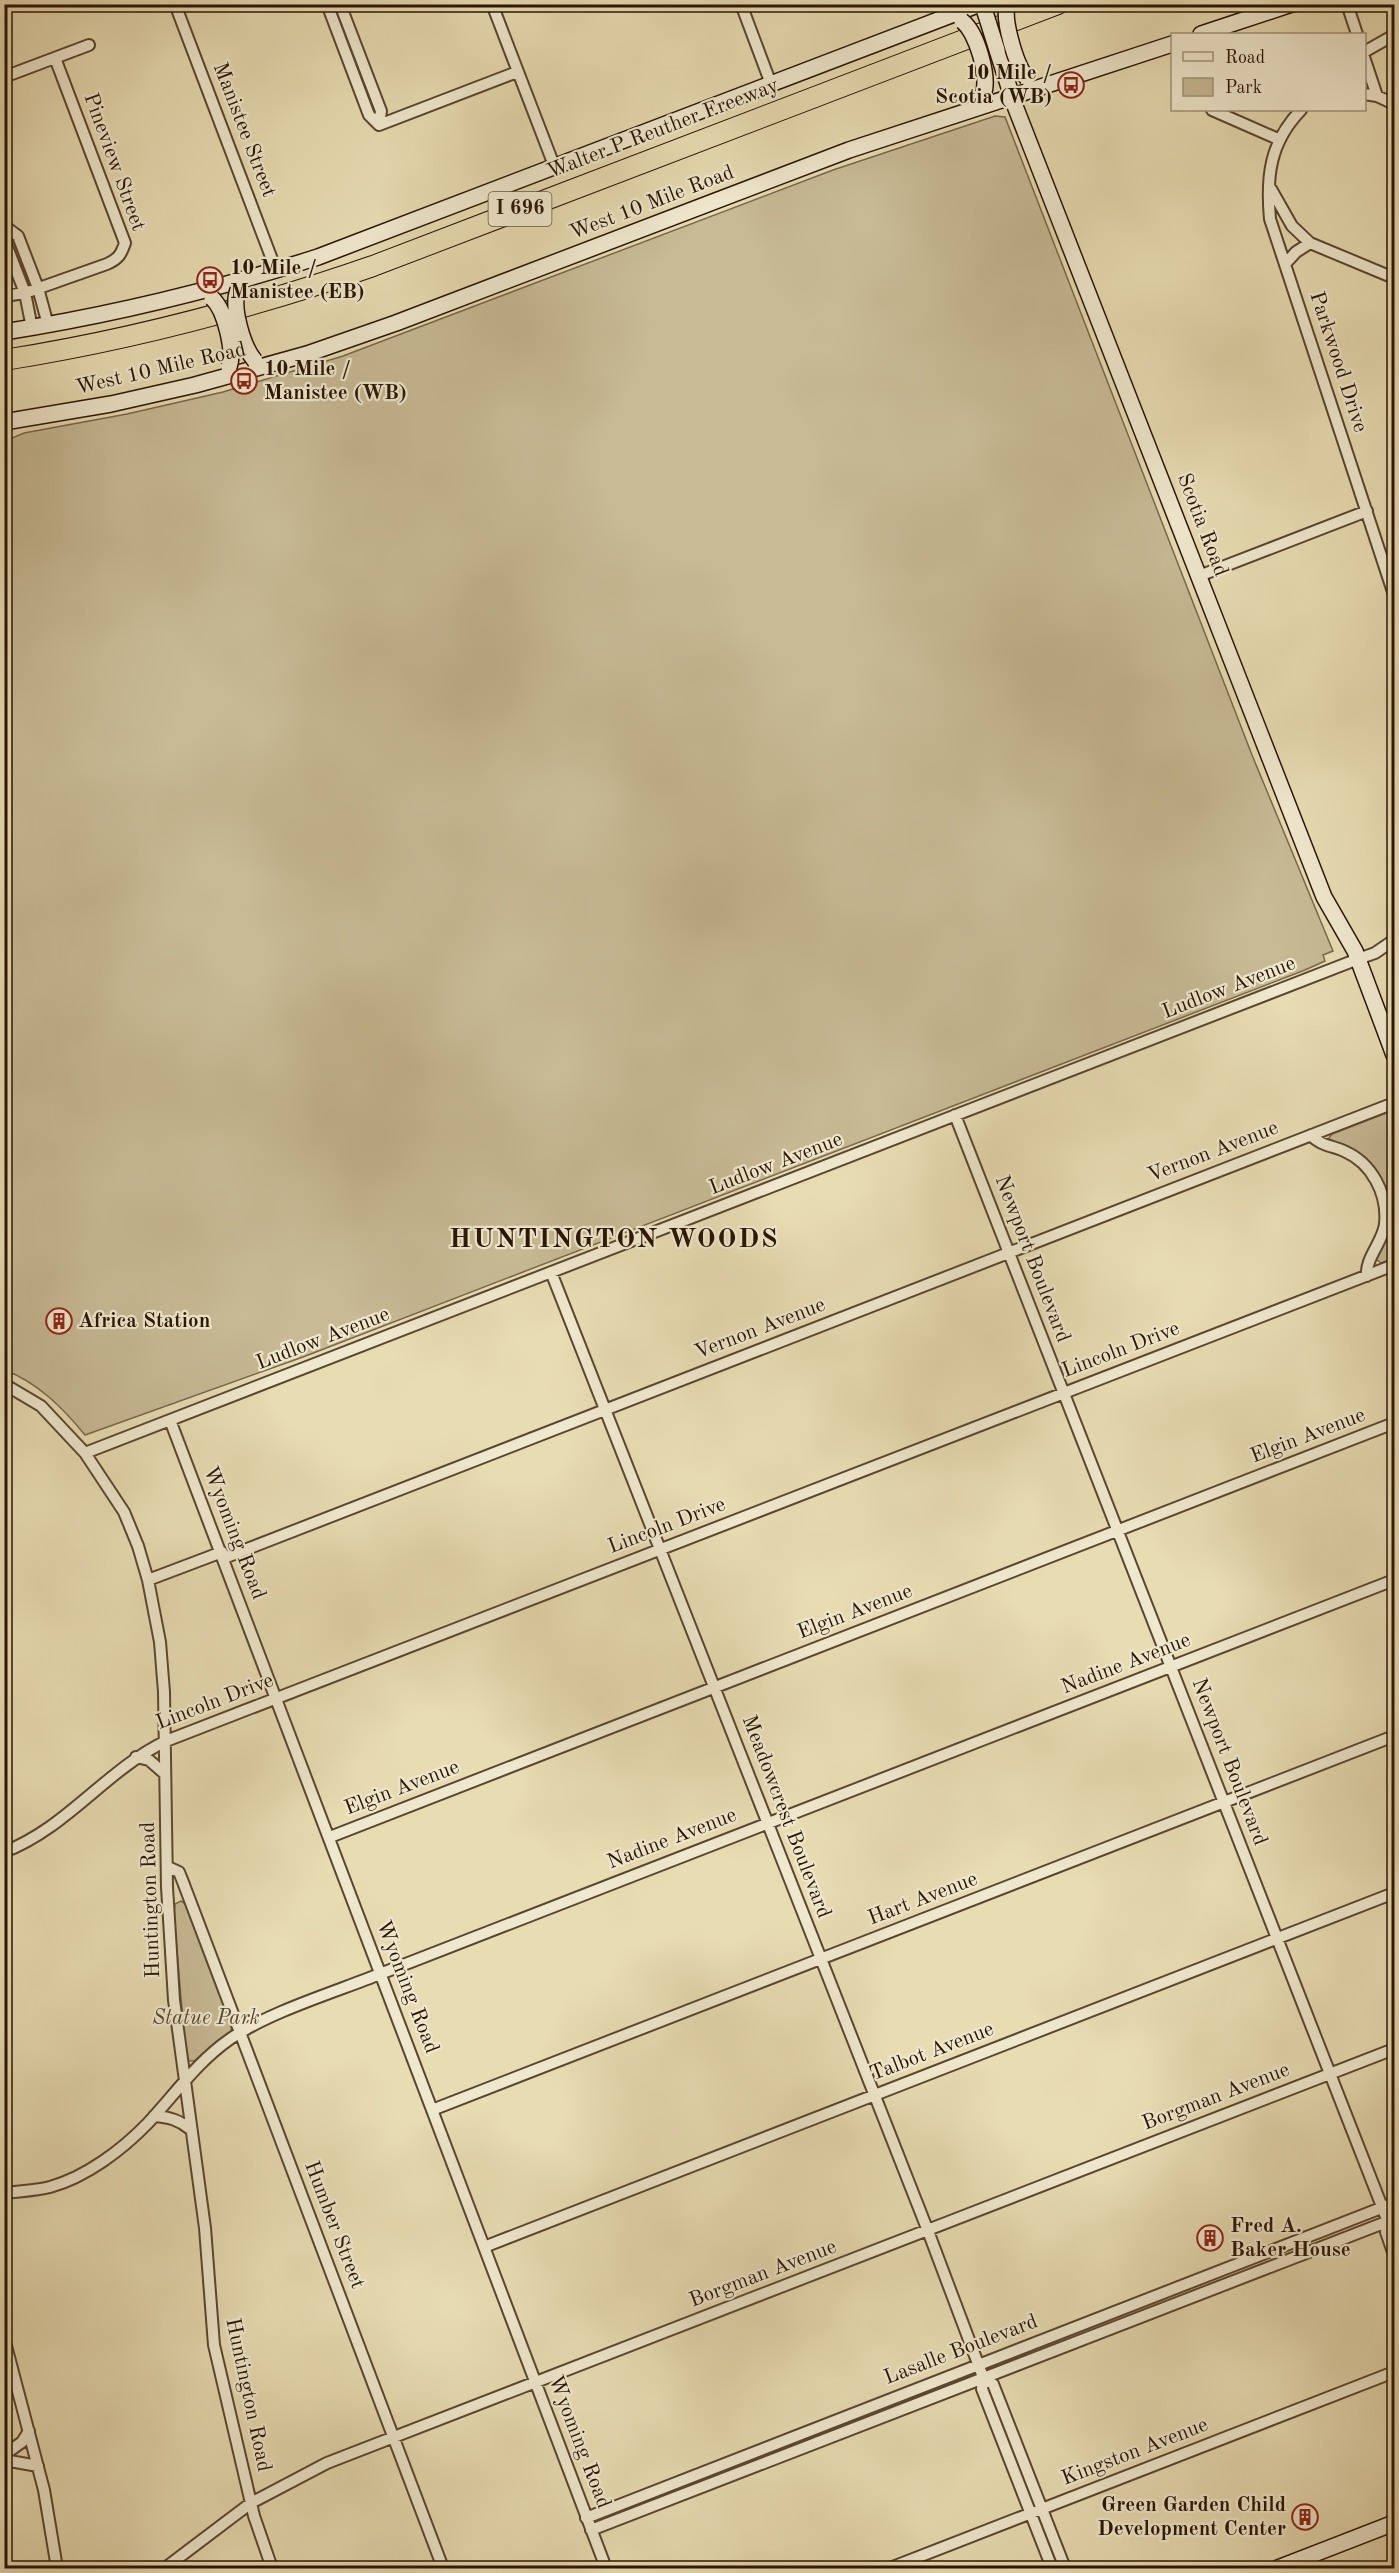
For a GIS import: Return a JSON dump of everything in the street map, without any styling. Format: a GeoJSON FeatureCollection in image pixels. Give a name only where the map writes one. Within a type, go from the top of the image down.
{"type":"FeatureCollection","features":[{"type":"Feature","properties":{"kind":"highway","name":"Walter P Reuther Freeway"},"geometry":{"type":"LineString","coordinates":[[4,360],[158,331],[243,309],[309,288],[373,266],[1058,4]]}},
{"type":"Feature","properties":{"kind":"main road"},"geometry":{"type":"LineString","coordinates":[[1007,4],[1005,15],[1021,68],[1028,78],[1042,86]]}},
{"type":"Feature","properties":{"kind":"main road"},"geometry":{"type":"LineString","coordinates":[[1204,33],[1292,4]]}},
{"type":"Feature","properties":{"kind":"main road"},"geometry":{"type":"LineString","coordinates":[[4,332],[206,295],[244,285],[276,270],[355,244],[944,18],[982,7]]}},
{"type":"Feature","properties":{"kind":"main road","name":"Scotia Road"},"geometry":{"type":"LineString","coordinates":[[982,7],[1010,91],[1324,897],[1358,959],[1395,1055]]}},
{"type":"Feature","properties":{"kind":"main road"},"geometry":{"type":"LineString","coordinates":[[944,18],[962,21],[973,34],[986,78],[983,95],[974,108]]}},
{"type":"Feature","properties":{"kind":"main road","name":"West 10 Mile Road"},"geometry":{"type":"LineString","coordinates":[[4,422],[111,404],[218,380],[259,364],[377,330],[849,150],[974,108],[1010,91],[1042,86],[1171,45]]}},
{"type":"Feature","properties":{"kind":"main road"},"geometry":{"type":"LineString","coordinates":[[244,285],[235,300],[235,309],[246,348],[259,364]]}},
{"type":"Feature","properties":{"kind":"main road"},"geometry":{"type":"LineString","coordinates":[[206,295],[221,311],[232,350],[229,368],[218,380]]}},
{"type":"Feature","properties":{"kind":"main road"},"geometry":{"type":"LineString","coordinates":[[1278,2568],[1395,2523]]}},
{"type":"Feature","properties":{"kind":"street","name":"Manistee Street"},"geometry":{"type":"LineString","coordinates":[[175,4],[276,270]]}},
{"type":"Feature","properties":{"kind":"street"},"geometry":{"type":"LineString","coordinates":[[327,4],[369,115],[379,125]]}},
{"type":"Feature","properties":{"kind":"street"},"geometry":{"type":"LineString","coordinates":[[340,4],[381,111],[379,125]]}},
{"type":"Feature","properties":{"kind":"street"},"geometry":{"type":"LineString","coordinates":[[492,4],[555,168]]}},
{"type":"Feature","properties":{"kind":"street"},"geometry":{"type":"LineString","coordinates":[[741,4],[771,84]]}},
{"type":"Feature","properties":{"kind":"street"},"geometry":{"type":"LineString","coordinates":[[1347,4],[1357,33]]}},
{"type":"Feature","properties":{"kind":"street"},"geometry":{"type":"LineString","coordinates":[[1366,51],[1395,35]]}},
{"type":"Feature","properties":{"kind":"street"},"geometry":{"type":"LineString","coordinates":[[4,77],[89,45]]}},
{"type":"Feature","properties":{"kind":"street","name":"Pineview Street"},"geometry":{"type":"LineString","coordinates":[[4,296],[31,290],[116,260],[122,253],[125,243],[55,58]]}},
{"type":"Feature","properties":{"kind":"street"},"geometry":{"type":"LineString","coordinates":[[1366,60],[1377,96]]}},
{"type":"Feature","properties":{"kind":"street"},"geometry":{"type":"LineString","coordinates":[[379,125],[518,72]]}},
{"type":"Feature","properties":{"kind":"street"},"geometry":{"type":"LineString","coordinates":[[1366,94],[1395,104]]}},
{"type":"Feature","properties":{"kind":"street"},"geometry":{"type":"LineString","coordinates":[[1214,111],[1278,139],[1300,111]]}},
{"type":"Feature","properties":{"kind":"street","name":"Parkwood Drive"},"geometry":{"type":"LineString","coordinates":[[1278,139],[1270,171],[1270,219],[1395,595]]}},
{"type":"Feature","properties":{"kind":"street"},"geometry":{"type":"LineString","coordinates":[[1270,189],[1292,226],[1310,243],[1395,278]]}},
{"type":"Feature","properties":{"kind":"street"},"geometry":{"type":"LineString","coordinates":[[5,227],[18,236],[31,290],[32,327]]}},
{"type":"Feature","properties":{"kind":"street"},"geometry":{"type":"LineString","coordinates":[[4,239],[48,325]]}},
{"type":"Feature","properties":{"kind":"street"},"geometry":{"type":"LineString","coordinates":[[1285,264],[1296,252],[1310,243]]}},
{"type":"Feature","properties":{"kind":"street"},"geometry":{"type":"LineString","coordinates":[[1199,576],[1367,511]]}},
{"type":"Feature","properties":{"kind":"street","name":"Ludlow Avenue"},"geometry":{"type":"LineString","coordinates":[[85,1453],[1375,953],[1395,940]]}},
{"type":"Feature","properties":{"kind":"street","name":"Vernon Avenue"},"geometry":{"type":"LineString","coordinates":[[148,1580],[223,1555],[606,1410],[1395,1103]]}},
{"type":"Feature","properties":{"kind":"street","name":"Newport Boulevard"},"geometry":{"type":"LineString","coordinates":[[955,1115],[1383,2208],[1392,2222],[1386,2232],[1395,2255]]}},
{"type":"Feature","properties":{"kind":"street","name":"Vernon Avenue"},"geometry":{"type":"LineString","coordinates":[[1311,1135],[1316,1141],[1358,1158],[1371,1173],[1381,1190],[1386,1211],[1384,1228],[1380,1242],[1368,1263],[1367,1276]]}},
{"type":"Feature","properties":{"kind":"street","name":"Lincoln Drive"},"geometry":{"type":"LineString","coordinates":[[4,1852],[37,1837],[136,1757],[166,1741],[1395,1265]]}},
{"type":"Feature","properties":{"kind":"street","name":"Meadowcrest Boulevard"},"geometry":{"type":"LineString","coordinates":[[551,1272],[928,2231],[979,2364],[983,2377],[982,2389],[1052,2568]]}},
{"type":"Feature","properties":{"kind":"street","name":"Huntington Road"},"geometry":{"type":"LineString","coordinates":[[4,1384],[41,1406],[85,1453],[124,1512],[138,1546],[148,1580],[160,1642],[166,1741],[168,1898],[174,2000],[205,2228],[214,2345],[251,2503],[272,2568]]}},
{"type":"Feature","properties":{"kind":"street","name":"Wyoming Road"},"geometry":{"type":"LineString","coordinates":[[170,1420],[606,2568]]}},
{"type":"Feature","properties":{"kind":"street","name":"Elgin Avenue"},"geometry":{"type":"LineString","coordinates":[[330,1837],[1395,1423]]}},
{"type":"Feature","properties":{"kind":"street","name":"Nadine Avenue"},"geometry":{"type":"LineString","coordinates":[[4,2193],[47,2188],[65,2182],[127,2143],[207,2057],[240,2033],[380,1974],[1395,1580]]}},
{"type":"Feature","properties":{"kind":"street","name":"Hart Avenue"},"geometry":{"type":"LineString","coordinates":[[432,2110],[1395,1736]]}},
{"type":"Feature","properties":{"kind":"street"},"geometry":{"type":"LineString","coordinates":[[136,1757],[148,1760],[165,1774]]}},
{"type":"Feature","properties":{"kind":"street","name":"Humber Street"},"geometry":{"type":"LineString","coordinates":[[168,1867],[178,1872],[189,1896],[443,2568]]}},
{"type":"Feature","properties":{"kind":"street","name":"Talbot Avenue"},"geometry":{"type":"LineString","coordinates":[[484,2247],[1395,1893]]}},
{"type":"Feature","properties":{"kind":"street"},"geometry":{"type":"LineString","coordinates":[[168,1898],[189,1896]]}},
{"type":"Feature","properties":{"kind":"street","name":"Borgman Avenue"},"geometry":{"type":"LineString","coordinates":[[165,2568],[251,2503],[319,2467],[928,2231],[1094,2164],[1395,2049]]}},
{"type":"Feature","properties":{"kind":"street"},"geometry":{"type":"LineString","coordinates":[[154,2116],[178,2120],[190,2130]]}},
{"type":"Feature","properties":{"kind":"street","name":"Lasalle Boulevard"},"geometry":{"type":"LineString","coordinates":[[586,2518],[1395,2203]]}},
{"type":"Feature","properties":{"kind":"street","name":"Lasalle Boulevard"},"geometry":{"type":"LineString","coordinates":[[591,2530],[983,2377],[1392,2222]]}},
{"type":"Feature","properties":{"kind":"street"},"geometry":{"type":"LineString","coordinates":[[1163,2293],[1168,2306]]}},
{"type":"Feature","properties":{"kind":"street"},"geometry":{"type":"LineString","coordinates":[[4,2338],[38,2466],[57,2568]]}},
{"type":"Feature","properties":{"kind":"street","name":"Kingston Avenue"},"geometry":{"type":"LineString","coordinates":[[890,2568],[1395,2373]]}},
{"type":"Feature","properties":{"kind":"street","name":"Meadowcrest Boulevard"},"geometry":{"type":"LineString","coordinates":[[983,2377],[993,2384],[1065,2568]]}},
{"type":"Feature","properties":{"kind":"street"},"geometry":{"type":"LineString","coordinates":[[4,2455],[22,2442],[29,2431]]}},
{"type":"Feature","properties":{"kind":"street"},"geometry":{"type":"LineString","coordinates":[[773,2445],[778,2457]]}},
{"type":"Feature","properties":{"kind":"street"},"geometry":{"type":"LineString","coordinates":[[4,2460],[38,2466]]}},
{"type":"Feature","properties":{"kind":"green space"},"geometry":{"type":"Polygon","coordinates":[[[995,116],[1005,117],[1252,755],[1333,951],[1323,955],[1325,961],[1305,970],[303,1357],[85,1435],[49,1397],[17,1375],[5,1370],[5,441],[24,433],[127,414],[223,392],[343,356],[833,170],[995,116]]]}},
{"type":"Feature","properties":{"kind":"green space"},"geometry":{"type":"Polygon","coordinates":[[[1394,1110],[1394,1258],[1381,1263],[1376,1259],[1384,1188],[1330,1142],[1329,1138],[1332,1134],[1394,1110]]]}},
{"type":"Feature","properties":{"kind":"green space","name":"Statue Park"},"geometry":{"type":"Polygon","coordinates":[[[181,1901],[186,1904],[232,2023],[231,2032],[194,2061],[186,2058],[174,1915],[175,1904],[181,1901]]]}},
{"type":"Feature","properties":{"kind":"place","name":"10 Mile / Scotia (WB)"},"geometry":{"type":"Point","coordinates":[1071,85]}},
{"type":"Feature","properties":{"kind":"place","name":"10 Mile / Manistee (EB)"},"geometry":{"type":"Point","coordinates":[210,280]}},
{"type":"Feature","properties":{"kind":"place","name":"10 Mile / Manistee (WB)"},"geometry":{"type":"Point","coordinates":[244,381]}},
{"type":"Feature","properties":{"kind":"place","name":"Africa Station"},"geometry":{"type":"Point","coordinates":[59,1321]}},
{"type":"Feature","properties":{"kind":"place","name":"Fred A. Baker House"},"geometry":{"type":"Point","coordinates":[1210,2238]}},
{"type":"Feature","properties":{"kind":"place","name":"Green Garden Child Development Center"},"geometry":{"type":"Point","coordinates":[1305,2517]}},
{"type":"Feature","properties":{"kind":"district","name":"HUNTINGTON WOODS"},"geometry":{"type":"Point","coordinates":[614,1239]}}]}
